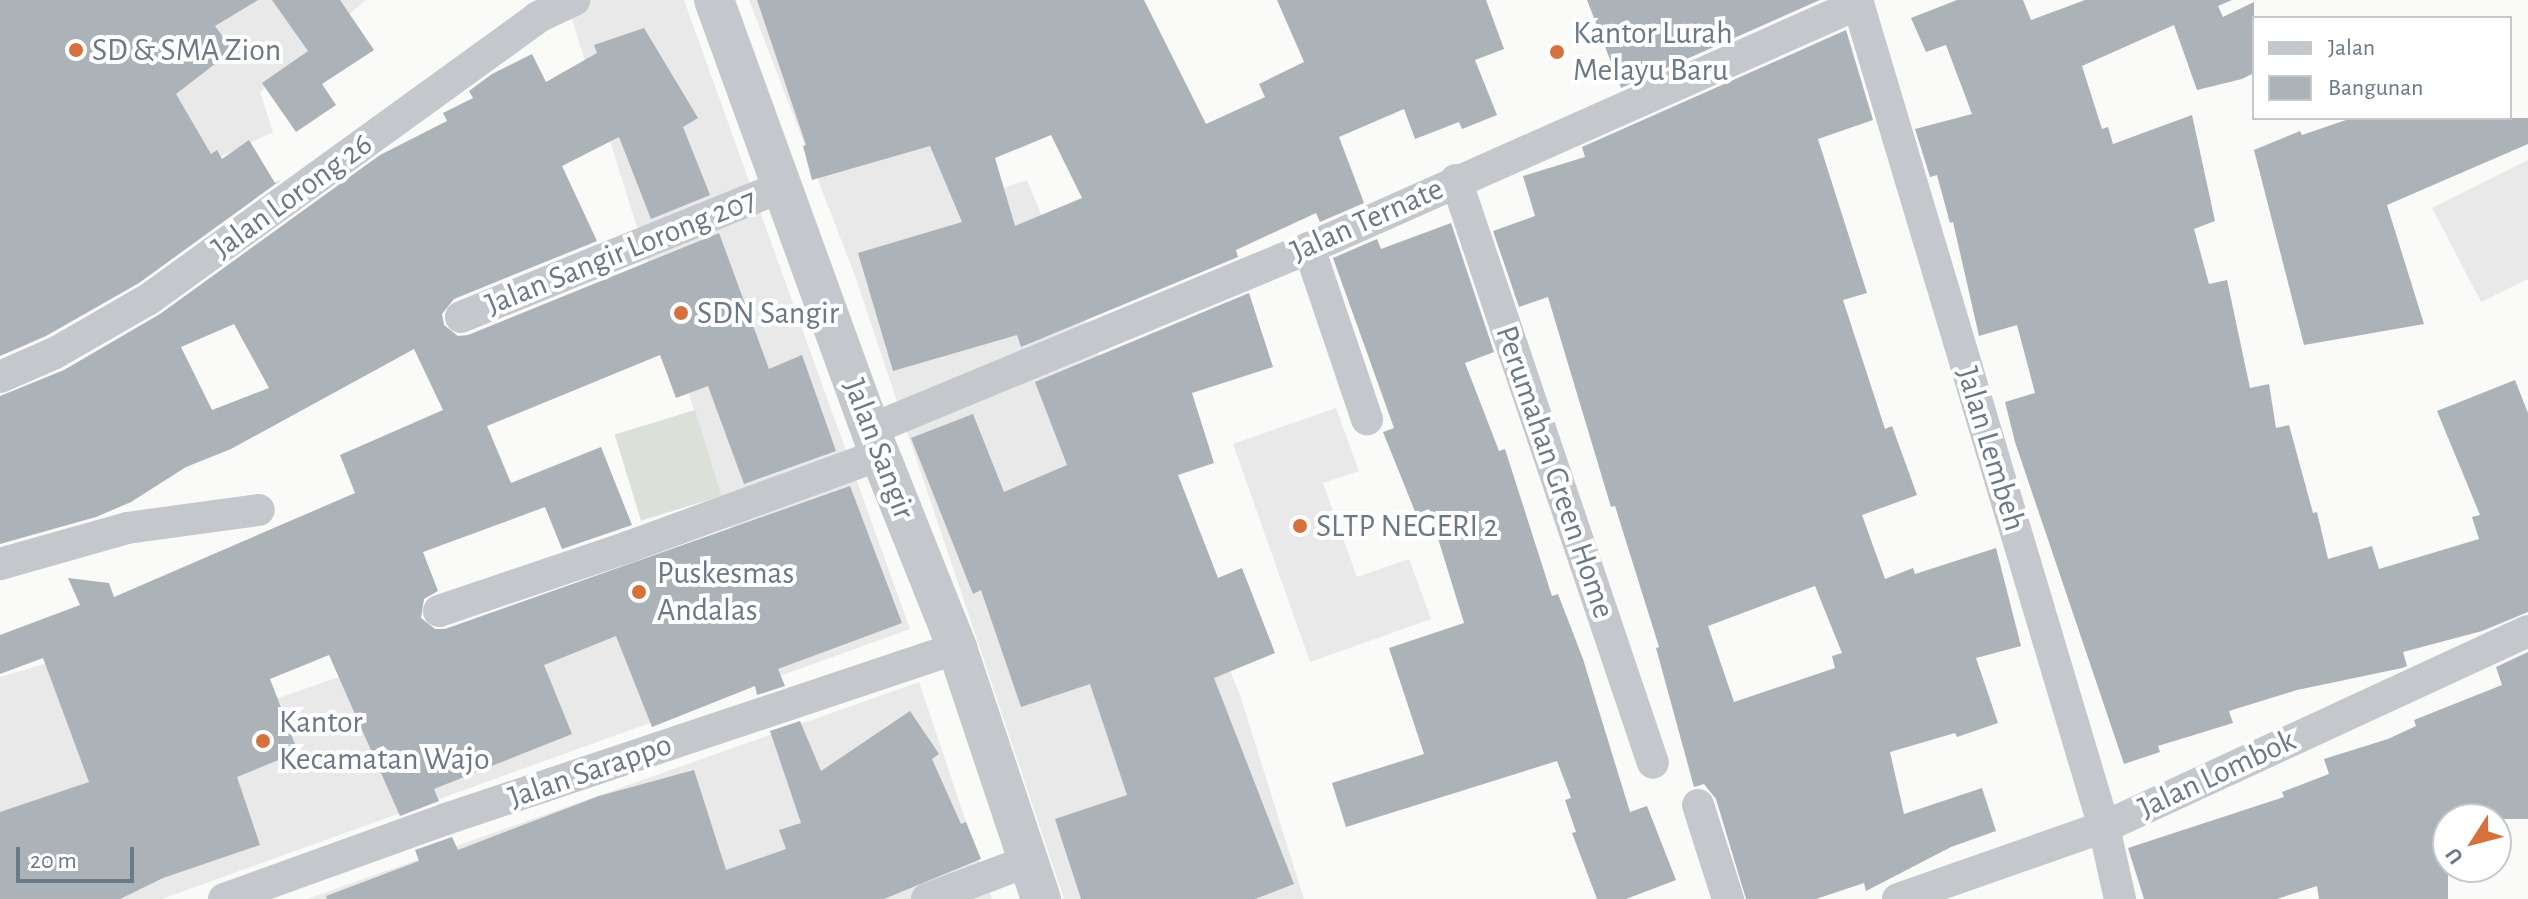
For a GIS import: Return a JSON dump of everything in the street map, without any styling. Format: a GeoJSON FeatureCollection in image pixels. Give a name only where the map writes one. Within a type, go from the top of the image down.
{"type":"FeatureCollection","features":[{"type":"Feature","properties":{"kind":"street","name":"Jalan Lorong 26"},"geometry":{"type":"LineString","coordinates":[[0,377],[55,353],[149,299],[538,17],[574,0]]}},
{"type":"Feature","properties":{"kind":"street","name":"Jalan Sangir"},"geometry":{"type":"LineString","coordinates":[[714,0],[876,442],[957,648],[1041,899]]}},
{"type":"Feature","properties":{"kind":"street","name":"Jalan Ternate"},"geometry":{"type":"LineString","coordinates":[[439,611],[628,547],[876,442],[1858,2]]}},
{"type":"Feature","properties":{"kind":"street","name":"Jalan Lembeh"},"geometry":{"type":"LineString","coordinates":[[1858,2],[2104,827],[2120,899]]}},
{"type":"Feature","properties":{"kind":"street","name":"Perumahan Green Home"},"geometry":{"type":"LineString","coordinates":[[1456,180],[1653,763]]}},
{"type":"Feature","properties":{"kind":"street","name":"Jalan Sangir Lorong 207"},"geometry":{"type":"LineString","coordinates":[[461,317],[781,187]]}},
{"type":"Feature","properties":{"kind":"street"},"geometry":{"type":"LineString","coordinates":[[1309,248],[1367,419]]}},
{"type":"Feature","properties":{"kind":"street"},"geometry":{"type":"LineString","coordinates":[[0,564],[127,528],[259,510]]}},
{"type":"Feature","properties":{"kind":"street","name":"Jalan Lombok"},"geometry":{"type":"LineString","coordinates":[[1898,899],[2104,827],[2528,631]]}},
{"type":"Feature","properties":{"kind":"street","name":"Jalan Sarappo"},"geometry":{"type":"LineString","coordinates":[[224,899],[491,804],[957,648]]}},
{"type":"Feature","properties":{"kind":"street"},"geometry":{"type":"LineString","coordinates":[[1698,805],[1728,899]]}},
{"type":"Feature","properties":{"kind":"street"},"geometry":{"type":"LineString","coordinates":[[927,899],[1028,861]]}},
{"type":"Feature","properties":{"kind":"shaded area"},"geometry":{"type":"Polygon","coordinates":[[[0,0],[366,0],[260,92],[273,132],[77,225],[0,0]]]}},
{"type":"Feature","properties":{"kind":"shaded area"},"geometry":{"type":"Polygon","coordinates":[[[566,0],[684,0],[910,629],[162,899],[0,899],[0,677],[203,617],[240,711],[735,541],[566,0]]]}},
{"type":"Feature","properties":{"kind":"shaded area"},"geometry":{"type":"Polygon","coordinates":[[[749,0],[926,0],[993,191],[1027,180],[1240,695],[1304,899],[1064,899],[855,276],[749,0]]]}},
{"type":"Feature","properties":{"kind":"shaded area"},"geometry":{"type":"Polygon","coordinates":[[[2528,160],[2528,279],[2481,302],[2432,208],[2528,160]]]}},
{"type":"Feature","properties":{"kind":"shaded area","name":"SLTP NEGERI 2"},"geometry":{"type":"Polygon","coordinates":[[[1336,408],[1359,471],[1323,483],[1357,577],[1409,559],[1431,619],[1310,662],[1233,444],[1336,408]]]}},
{"type":"Feature","properties":{"kind":"shaded area"},"geometry":{"type":"Polygon","coordinates":[[[695,410],[721,496],[641,521],[615,435],[695,410]]]}},
{"type":"Feature","properties":{"kind":"shaded area"},"geometry":{"type":"Polygon","coordinates":[[[919,682],[992,899],[307,899],[919,682]]]}},
{"type":"Feature","properties":{"kind":"building"},"geometry":{"type":"Polygon","coordinates":[[[0,0],[258,0],[215,26],[233,50],[176,94],[211,154],[217,150],[222,159],[249,140],[275,183],[281,180],[139,283],[46,336],[0,356],[0,0]]]}},
{"type":"Feature","properties":{"kind":"building"},"geometry":{"type":"Polygon","coordinates":[[[272,0],[340,0],[374,50],[322,84],[336,105],[296,132],[262,83],[308,51],[272,0]]]}},
{"type":"Feature","properties":{"kind":"building"},"geometry":{"type":"Polygon","coordinates":[[[757,0],[1144,0],[1206,124],[1265,97],[1259,84],[1304,62],[1277,0],[1486,0],[1504,49],[1475,60],[1497,115],[1462,129],[1459,122],[1415,139],[1404,109],[1339,137],[1364,203],[1320,222],[1316,213],[1236,250],[1238,257],[1021,347],[1017,335],[893,371],[858,253],[962,222],[930,146],[812,180],[803,146],[806,145],[757,0]],[[1051,135],[995,158],[1015,226],[1082,198],[1051,135]]]}},
{"type":"Feature","properties":{"kind":"building"},"geometry":{"type":"Polygon","coordinates":[[[1587,0],[1820,0],[1621,88],[1587,0]]]}},
{"type":"Feature","properties":{"kind":"building"},"geometry":{"type":"Polygon","coordinates":[[[1957,0],[2023,0],[2031,20],[2085,0],[2232,0],[2218,6],[2223,17],[2254,2],[2252,74],[2242,79],[2197,90],[2174,25],[2082,66],[2102,129],[2108,127],[2113,144],[2192,115],[2215,221],[2194,229],[2209,284],[2227,280],[2250,388],[2269,384],[2276,428],[2289,425],[2313,513],[2317,512],[2328,559],[2372,546],[2379,569],[2479,539],[2472,517],[2480,515],[2437,411],[2515,380],[2528,413],[2528,612],[2482,631],[2403,652],[2407,666],[2402,668],[2297,690],[2229,711],[2233,723],[2158,746],[2160,752],[2124,764],[2015,442],[2005,402],[2035,393],[2017,325],[1979,336],[1953,222],[1950,223],[1937,175],[1930,177],[1915,129],[1972,114],[1946,45],[1926,52],[1911,18],[1957,0]]]}},
{"type":"Feature","properties":{"kind":"building"},"geometry":{"type":"Polygon","coordinates":[[[644,28],[698,118],[683,127],[710,195],[651,219],[619,137],[562,166],[597,241],[454,299],[442,314],[444,325],[458,336],[468,335],[719,233],[769,369],[802,355],[836,451],[744,484],[708,386],[676,398],[660,355],[487,426],[511,483],[601,447],[632,525],[562,549],[545,507],[423,552],[438,591],[424,599],[421,618],[435,629],[445,629],[850,486],[902,623],[778,669],[785,686],[757,695],[755,686],[652,727],[616,636],[544,665],[572,734],[434,789],[439,801],[400,816],[329,655],[270,679],[298,752],[237,777],[260,845],[163,878],[120,899],[0,899],[0,812],[89,782],[43,658],[0,674],[0,635],[80,605],[68,578],[109,583],[114,597],[355,493],[340,455],[443,410],[414,349],[231,449],[186,467],[131,502],[96,517],[0,544],[0,396],[64,370],[160,314],[380,155],[447,121],[443,113],[473,98],[469,91],[492,74],[532,54],[546,82],[597,53],[594,45],[644,28]],[[234,324],[181,347],[212,410],[269,388],[234,324]]]}},
{"type":"Feature","properties":{"kind":"building"},"geometry":{"type":"Polygon","coordinates":[[[1846,30],[1873,120],[1818,139],[1867,293],[1843,300],[1885,429],[1892,426],[1917,495],[1862,515],[1885,579],[1913,568],[1915,574],[1996,548],[2021,646],[1976,658],[1998,723],[1957,737],[1955,733],[1890,752],[1904,814],[1982,788],[1996,831],[1951,847],[1866,891],[1864,883],[1816,899],[1746,899],[1716,799],[1704,784],[1694,787],[1656,648],[1659,647],[1615,506],[1611,507],[1548,297],[1519,307],[1493,231],[1535,216],[1523,176],[1585,157],[1582,147],[1846,30]],[[1815,586],[1708,626],[1734,702],[1835,668],[1832,656],[1842,653],[1815,586]]]}},
{"type":"Feature","properties":{"kind":"building"},"geometry":{"type":"Polygon","coordinates":[[[2528,118],[2528,144],[2387,205],[2424,324],[2304,345],[2254,150],[2300,131],[2302,135],[2346,120],[2528,118]]]}},
{"type":"Feature","properties":{"kind":"building"},"geometry":{"type":"Polygon","coordinates":[[[1451,223],[1494,352],[1465,363],[1499,451],[1505,449],[1552,596],[1558,594],[1583,659],[1630,812],[1647,806],[1676,880],[1626,899],[1597,899],[1572,833],[1576,832],[1565,800],[1571,798],[1557,761],[1346,827],[1332,783],[1424,754],[1389,648],[1464,623],[1429,509],[1416,514],[1383,432],[1394,428],[1333,258],[1377,239],[1381,249],[1451,223]]]}},
{"type":"Feature","properties":{"kind":"building"},"geometry":{"type":"Polygon","coordinates":[[[1249,293],[1273,367],[1192,393],[1214,463],[1178,475],[1218,578],[1242,568],[1275,653],[1214,678],[1294,884],[1255,899],[1081,899],[1055,819],[1127,795],[1090,684],[1021,707],[981,590],[973,594],[911,438],[973,414],[1004,492],[1067,465],[1035,382],[1249,293]]]}},
{"type":"Feature","properties":{"kind":"building"},"geometry":{"type":"Polygon","coordinates":[[[2528,652],[2528,819],[2512,819],[2512,803],[2432,803],[2432,883],[2448,883],[2448,899],[2319,899],[2317,886],[2277,899],[2144,899],[2128,848],[2284,797],[2282,792],[2329,774],[2324,759],[2388,739],[2416,726],[2414,720],[2502,685],[2496,667],[2528,652]]]}},
{"type":"Feature","properties":{"kind":"building"},"geometry":{"type":"Polygon","coordinates":[[[910,711],[939,754],[932,759],[961,824],[966,822],[981,859],[884,899],[327,899],[326,896],[419,861],[415,850],[452,837],[458,850],[599,796],[694,770],[726,870],[786,849],[779,830],[801,823],[770,731],[800,721],[821,771],[910,711]]]}},
{"type":"Feature","properties":{"kind":"place","name":"SD & SMA Zion"},"geometry":{"type":"Point","coordinates":[76,50]}},
{"type":"Feature","properties":{"kind":"place","name":"Kantor Lurah Melayu Baru"},"geometry":{"type":"Point","coordinates":[1557,52]}},
{"type":"Feature","properties":{"kind":"place","name":"SDN Sangir"},"geometry":{"type":"Point","coordinates":[681,313]}},
{"type":"Feature","properties":{"kind":"place","name":"SLTP NEGERI 2"},"geometry":{"type":"Point","coordinates":[1300,526]}},
{"type":"Feature","properties":{"kind":"place","name":"Puskesmas Andalas"},"geometry":{"type":"Point","coordinates":[639,592]}},
{"type":"Feature","properties":{"kind":"place","name":"Kantor Kecamatan Wajo"},"geometry":{"type":"Point","coordinates":[263,741]}}]}
